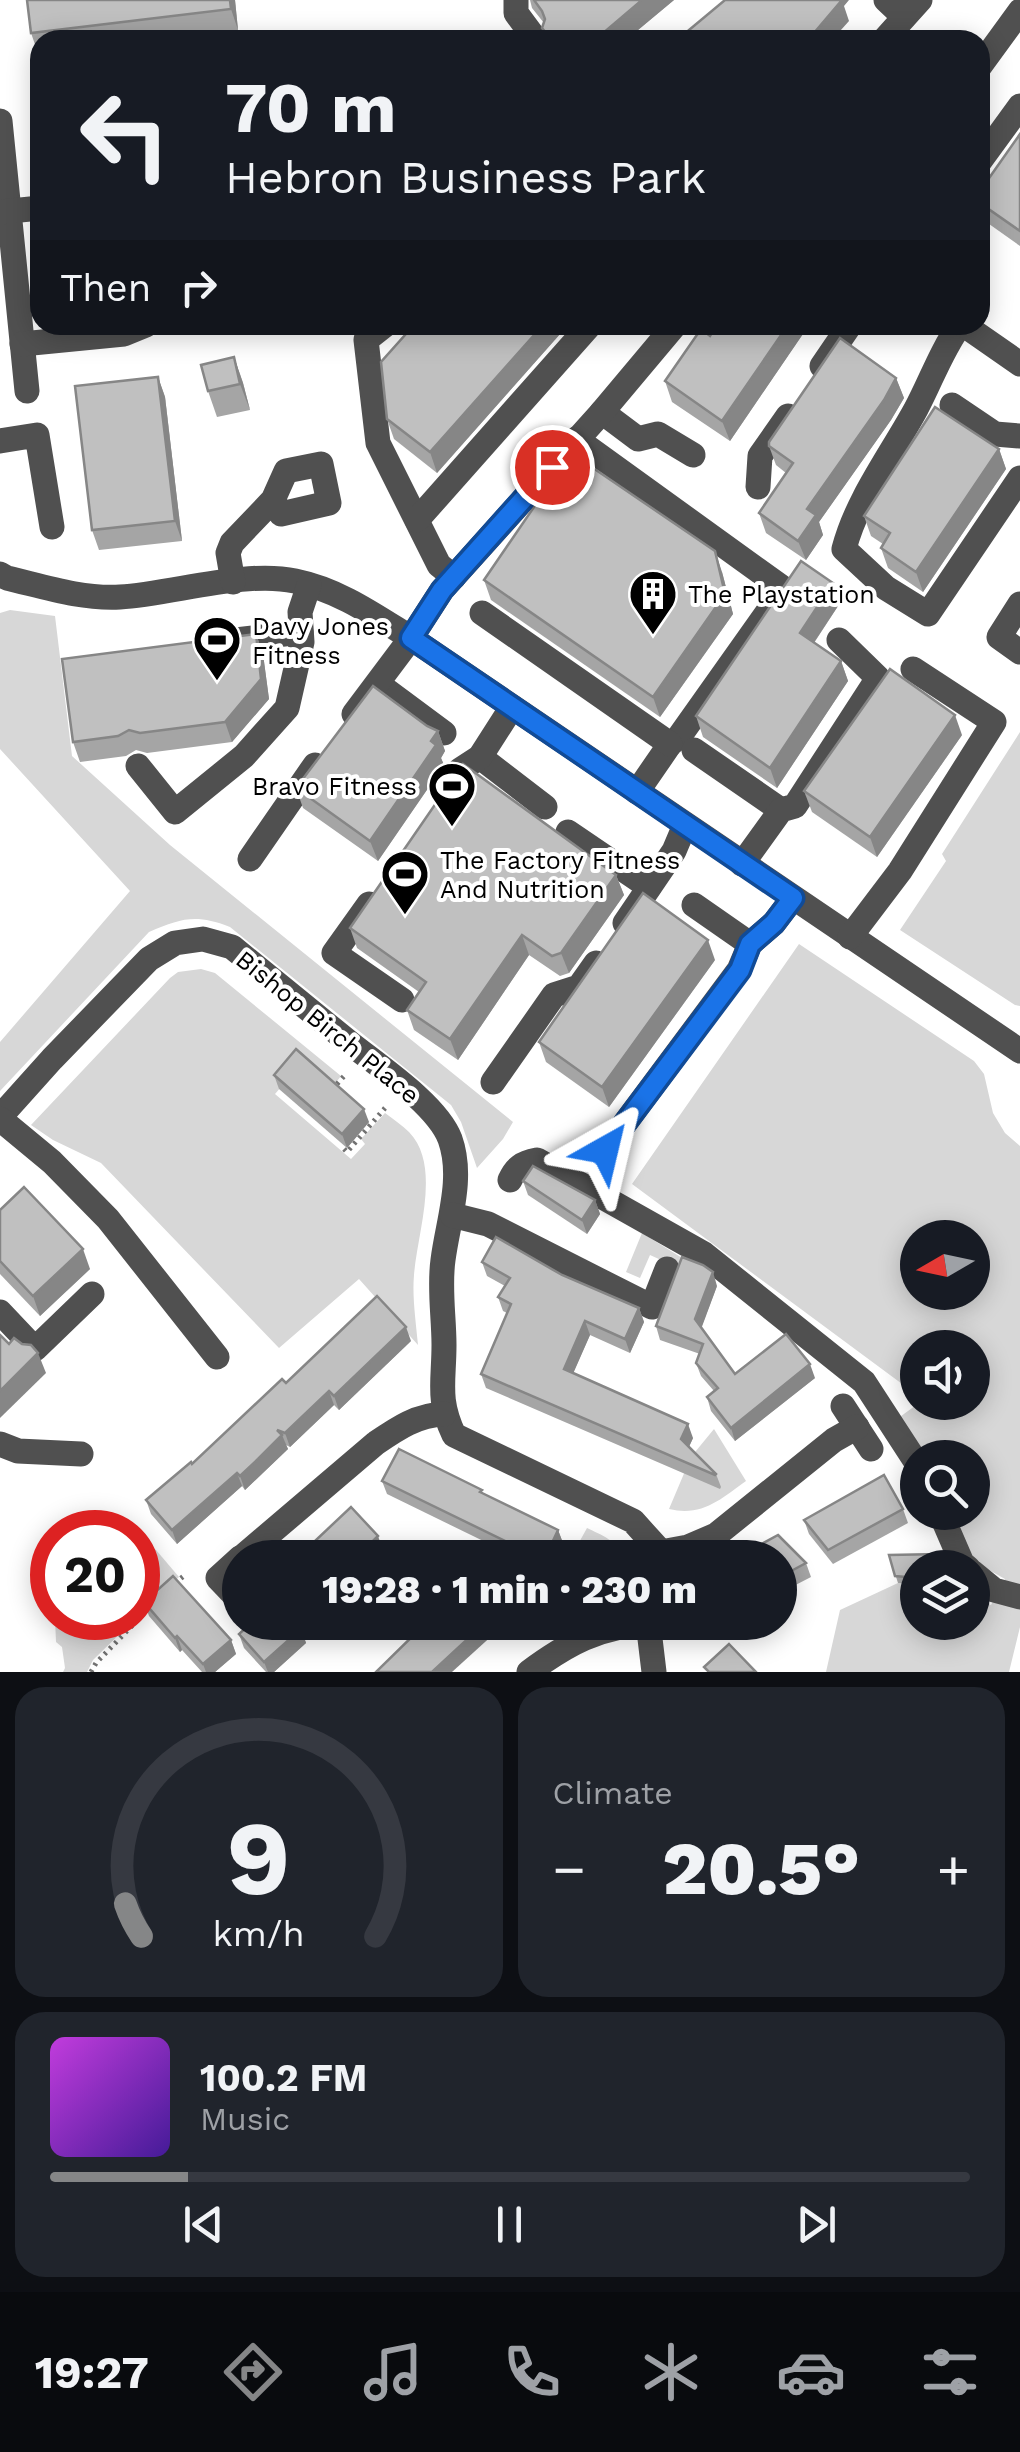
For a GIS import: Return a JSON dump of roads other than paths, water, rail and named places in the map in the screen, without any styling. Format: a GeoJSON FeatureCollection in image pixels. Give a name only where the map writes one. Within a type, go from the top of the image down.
{"type":"FeatureCollection","features":[{"type":"Feature","properties":{"kind":"street"},"geometry":{"type":"LineString","coordinates":[[516,0],[516,13],[529,30]]}},
{"type":"Feature","properties":{"kind":"street"},"geometry":{"type":"LineString","coordinates":[[890,30],[903,6]]}},
{"type":"Feature","properties":{"kind":"street"},"geometry":{"type":"LineString","coordinates":[[990,52],[1020,11]]}},
{"type":"Feature","properties":{"kind":"street"},"geometry":{"type":"LineString","coordinates":[[990,147],[1020,106]]}},
{"type":"Feature","properties":{"kind":"street"},"geometry":{"type":"LineString","coordinates":[[0,121],[4,211],[26,390]]}},
{"type":"Feature","properties":{"kind":"street"},"geometry":{"type":"LineString","coordinates":[[4,211],[30,209]]}},
{"type":"Feature","properties":{"kind":"street"},"geometry":{"type":"LineString","coordinates":[[22,344],[114,335]]}},
{"type":"Feature","properties":{"kind":"street"},"geometry":{"type":"LineString","coordinates":[[372,335],[366,340],[378,444],[439,565],[454,577]]}},
{"type":"Feature","properties":{"kind":"street"},"geometry":{"type":"LineString","coordinates":[[417,520],[581,335]]}},
{"type":"Feature","properties":{"kind":"street"},"geometry":{"type":"LineString","coordinates":[[250,859],[442,590],[667,335]]}},
{"type":"Feature","properties":{"kind":"street"},"geometry":{"type":"LineString","coordinates":[[758,486],[760,456],[843,335]]}},
{"type":"Feature","properties":{"kind":"street"},"geometry":{"type":"LineString","coordinates":[[954,335],[851,522],[844,550],[886,588],[928,614],[1020,478]]}},
{"type":"Feature","properties":{"kind":"street"},"geometry":{"type":"LineString","coordinates":[[977,335],[1020,364]]}},
{"type":"Feature","properties":{"kind":"street"},"geometry":{"type":"LineString","coordinates":[[952,405],[995,434],[1020,436]]}},
{"type":"Feature","properties":{"kind":"street"},"geometry":{"type":"LineString","coordinates":[[602,412],[638,439],[658,434],[694,455]]}},
{"type":"Feature","properties":{"kind":"street"},"geometry":{"type":"LineString","coordinates":[[0,441],[36,435],[52,527]]}},
{"type":"Feature","properties":{"kind":"street"},"geometry":{"type":"LineString","coordinates":[[576,440],[784,589],[679,738],[682,747]]}},
{"type":"Feature","properties":{"kind":"street"},"geometry":{"type":"LineString","coordinates":[[233,582],[228,553],[232,543],[273,500]]}},
{"type":"Feature","properties":{"kind":"street"},"geometry":{"type":"LineString","coordinates":[[0,574],[77,596],[120,596],[263,578],[292,580],[343,596],[411,638],[1020,1051]]}},
{"type":"Feature","properties":{"kind":"street"},"geometry":{"type":"LineString","coordinates":[[138,766],[175,812],[244,756],[287,708],[302,642],[300,612],[309,585]]}},
{"type":"Feature","properties":{"kind":"street"},"geometry":{"type":"LineString","coordinates":[[1020,604],[998,637],[1020,652]]}},
{"type":"Feature","properties":{"kind":"street"},"geometry":{"type":"LineString","coordinates":[[482,612],[781,810]]}},
{"type":"Feature","properties":{"kind":"street"},"geometry":{"type":"LineString","coordinates":[[205,644],[301,632]]}},
{"type":"Feature","properties":{"kind":"street"},"geometry":{"type":"LineString","coordinates":[[742,864],[781,810],[795,806],[878,678],[839,640]]}},
{"type":"Feature","properties":{"kind":"street"},"geometry":{"type":"LineString","coordinates":[[850,937],[900,871],[994,722],[912,670]]}},
{"type":"Feature","properties":{"kind":"street"},"geometry":{"type":"LineString","coordinates":[[378,684],[444,733]]}},
{"type":"Feature","properties":{"kind":"street"},"geometry":{"type":"LineString","coordinates":[[429,816],[460,770],[480,757],[512,707]]}},
{"type":"Feature","properties":{"kind":"street"},"geometry":{"type":"LineString","coordinates":[[636,792],[682,747]]}},
{"type":"Feature","properties":{"kind":"street"},"geometry":{"type":"LineString","coordinates":[[480,757],[546,808]]}},
{"type":"Feature","properties":{"kind":"street"},"geometry":{"type":"LineString","coordinates":[[492,1082],[554,995],[579,988],[674,851],[686,825]]}},
{"type":"Feature","properties":{"kind":"street"},"geometry":{"type":"LineString","coordinates":[[568,832],[649,888]]}},
{"type":"Feature","properties":{"kind":"street"},"geometry":{"type":"LineString","coordinates":[[387,877],[334,954],[402,1000]]}},
{"type":"Feature","properties":{"kind":"street"},"geometry":{"type":"LineString","coordinates":[[605,1150],[740,970],[750,944],[774,923],[793,898]]}},
{"type":"Feature","properties":{"kind":"street"},"geometry":{"type":"LineString","coordinates":[[694,905],[750,944]]}},
{"type":"Feature","properties":{"kind":"street","name":"Bishop Birch Place"},"geometry":{"type":"LineString","coordinates":[[0,1118],[149,959],[175,943],[203,939],[232,947],[436,1115],[450,1138],[456,1164],[452,1215],[442,1262],[444,1414]]}},
{"type":"Feature","properties":{"kind":"street"},"geometry":{"type":"LineString","coordinates":[[0,1118],[52,1162],[108,1219],[217,1358]]}},
{"type":"Feature","properties":{"kind":"street"},"geometry":{"type":"LineString","coordinates":[[510,1180],[525,1162],[536,1160],[704,1254],[864,1382],[902,1440]]}},
{"type":"Feature","properties":{"kind":"street"},"geometry":{"type":"LineString","coordinates":[[452,1215],[488,1224],[652,1306],[666,1269]]}},
{"type":"Feature","properties":{"kind":"street"},"geometry":{"type":"LineString","coordinates":[[0,1312],[35,1348],[92,1294]]}},
{"type":"Feature","properties":{"kind":"street"},"geometry":{"type":"LineString","coordinates":[[261,1540],[376,1443],[428,1415],[444,1414],[454,1434],[632,1521],[648,1540]]}},
{"type":"Feature","properties":{"kind":"street"},"geometry":{"type":"LineString","coordinates":[[704,1540],[716,1535],[834,1440],[857,1427]]}},
{"type":"Feature","properties":{"kind":"street"},"geometry":{"type":"LineString","coordinates":[[0,1444],[18,1450],[82,1454]]}},
{"type":"Feature","properties":{"kind":"street"},"geometry":{"type":"LineString","coordinates":[[990,1587],[1020,1597]]}},
{"type":"Feature","properties":{"kind":"street"},"geometry":{"type":"LineString","coordinates":[[529,1672],[578,1640]]}},
{"type":"Feature","properties":{"kind":"street"},"geometry":{"type":"LineString","coordinates":[[649,1640],[654,1672]]}},
{"type":"Feature","properties":{"kind":"place","name":"The Playstation"},"geometry":{"type":"Point","coordinates":[653,636]}},
{"type":"Feature","properties":{"kind":"place","name":"Davy Jones Fitness"},"geometry":{"type":"Point","coordinates":[217,682]}},
{"type":"Feature","properties":{"kind":"place","name":"Bravo Fitness"},"geometry":{"type":"Point","coordinates":[452,828]}},
{"type":"Feature","properties":{"kind":"place","name":"The Factory Fitness And Nutrition"},"geometry":{"type":"Point","coordinates":[405,916]}}]}
